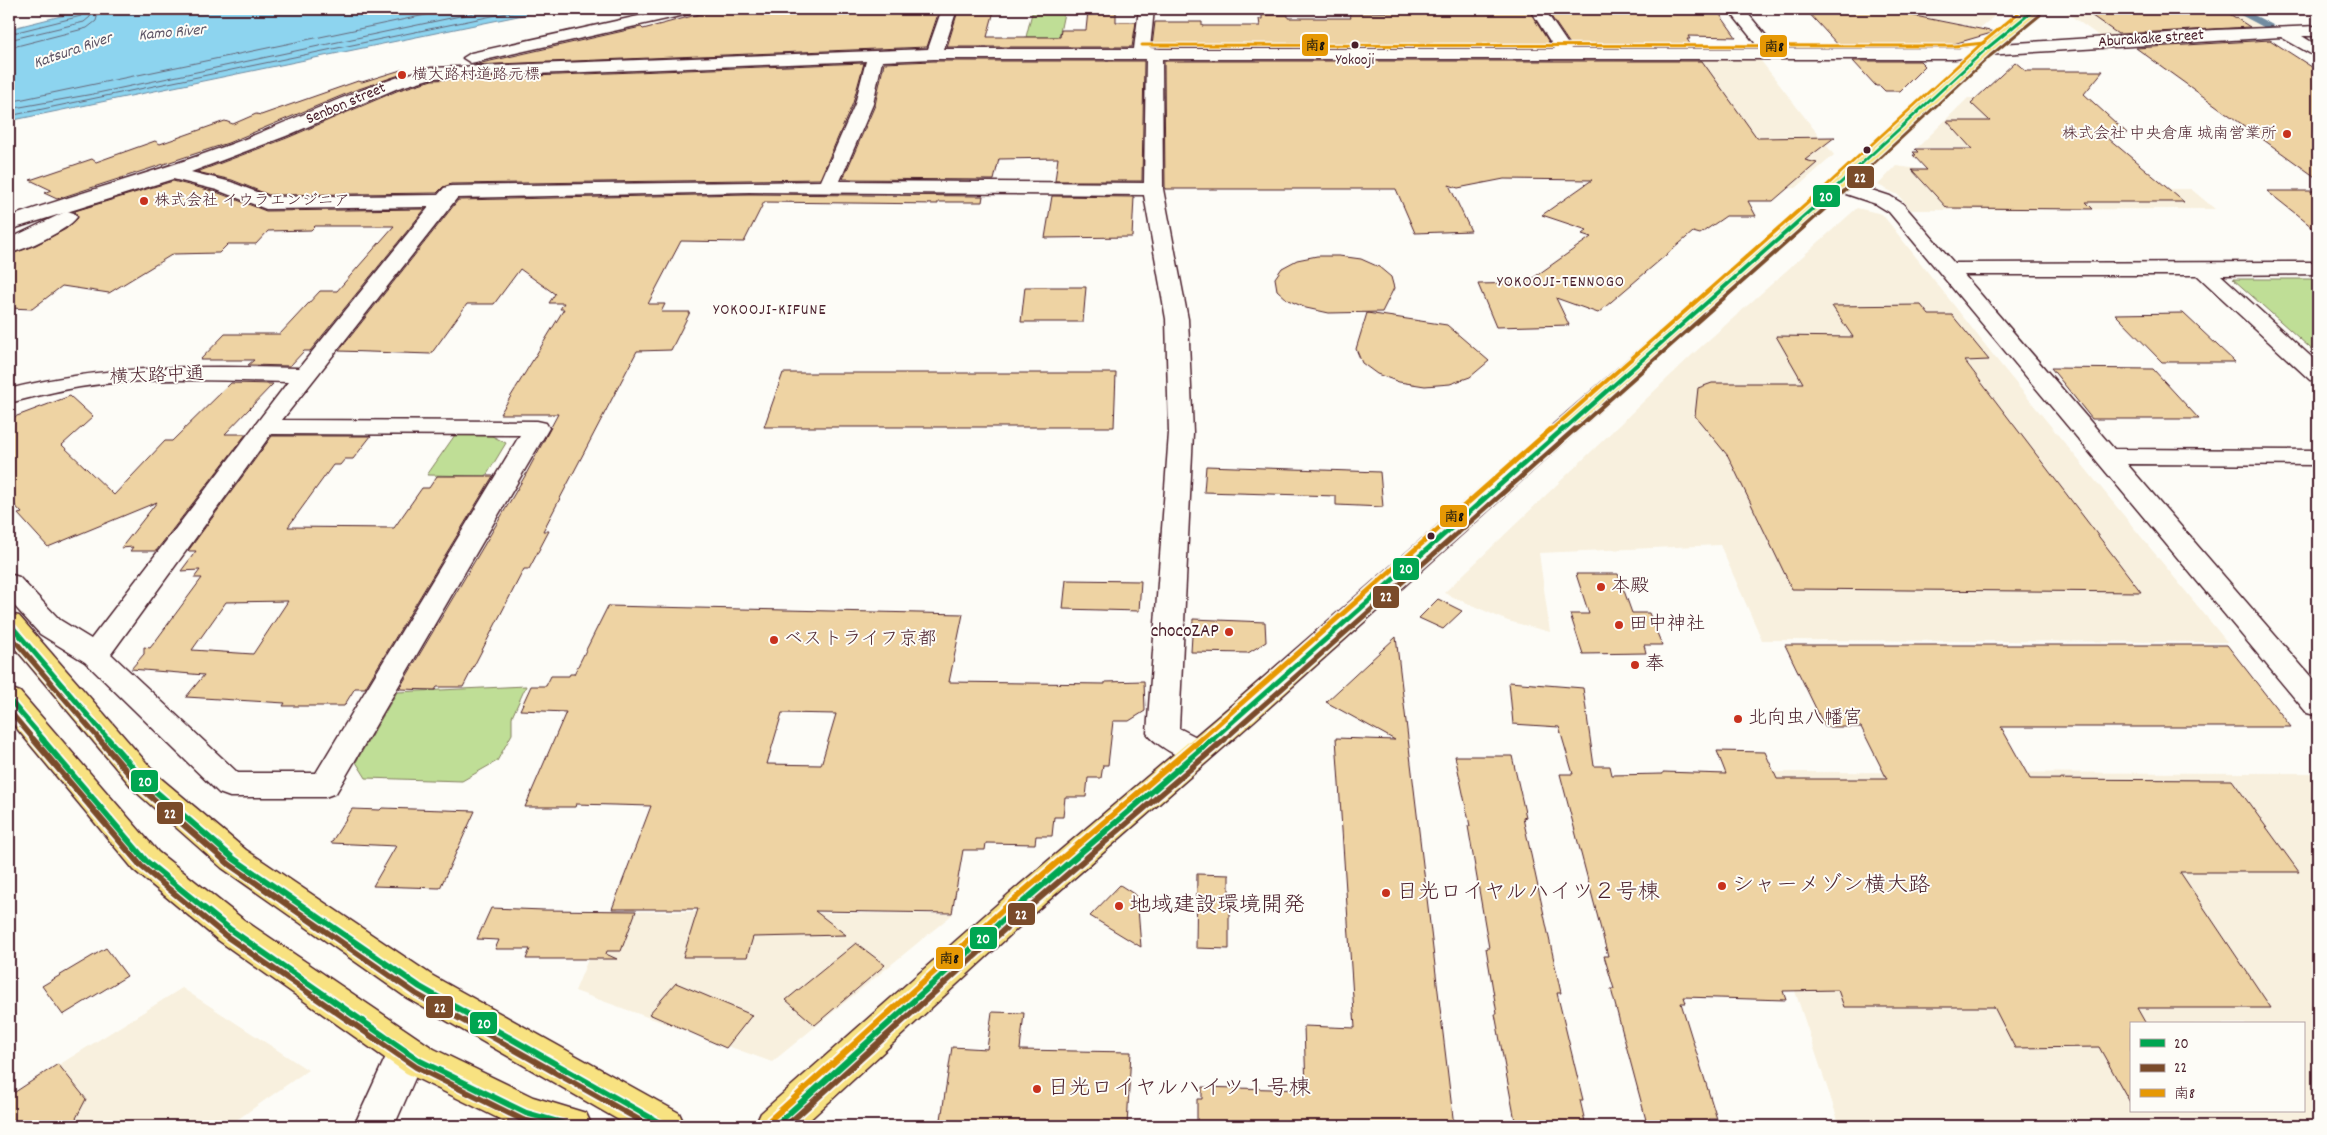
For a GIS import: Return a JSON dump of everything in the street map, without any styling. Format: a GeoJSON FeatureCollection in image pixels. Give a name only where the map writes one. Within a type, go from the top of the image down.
{"type":"FeatureCollection","features":[{"type":"Feature","properties":{"kind":"main road"},"geometry":{"type":"LineString","coordinates":[[775,1126],[1022,903],[1243,713],[1838,185],[1984,50],[2035,9]]}},
{"type":"Feature","properties":{"kind":"main road"},"geometry":{"type":"LineString","coordinates":[[9,623],[147,784],[234,860],[420,987],[665,1126]]}},
{"type":"Feature","properties":{"kind":"main road"},"geometry":{"type":"LineString","coordinates":[[9,699],[146,861],[231,930],[420,1061],[526,1112],[572,1126]]}},
{"type":"Feature","properties":{"kind":"street","name":"Senbon street"},"geometry":{"type":"LineString","coordinates":[[9,224],[83,199],[172,173],[280,132],[392,84],[431,73],[432,69],[446,64],[689,9]]}},
{"type":"Feature","properties":{"kind":"street"},"geometry":{"type":"LineString","coordinates":[[934,54],[949,9]]}},
{"type":"Feature","properties":{"kind":"street"},"geometry":{"type":"LineString","coordinates":[[1146,9],[1152,189],[1177,319],[1182,433],[1163,733],[1197,751]]}},
{"type":"Feature","properties":{"kind":"street"},"geometry":{"type":"LineString","coordinates":[[1537,9],[1565,53]]}},
{"type":"Feature","properties":{"kind":"street"},"geometry":{"type":"LineString","coordinates":[[1736,9],[1772,53]]}},
{"type":"Feature","properties":{"kind":"street","name":"Aburakake street"},"geometry":{"type":"LineString","coordinates":[[431,73],[934,54],[1148,52],[1955,54],[1984,50],[2318,31]]}},
{"type":"Feature","properties":{"kind":"street"},"geometry":{"type":"LineString","coordinates":[[2286,33],[2318,53]]}},
{"type":"Feature","properties":{"kind":"street"},"geometry":{"type":"LineString","coordinates":[[828,186],[864,104],[875,56]]}},
{"type":"Feature","properties":{"kind":"street"},"geometry":{"type":"LineString","coordinates":[[172,173],[224,186],[266,202],[444,200]]}},
{"type":"Feature","properties":{"kind":"street"},"geometry":{"type":"LineString","coordinates":[[1838,185],[1883,200],[1896,208],[1950,269],[2105,456],[2318,705]]}},
{"type":"Feature","properties":{"kind":"street"},"geometry":{"type":"LineString","coordinates":[[94,655],[264,427],[451,192],[748,186],[1152,189]]}},
{"type":"Feature","properties":{"kind":"street"},"geometry":{"type":"LineString","coordinates":[[9,247],[49,228],[70,215],[83,199]]}},
{"type":"Feature","properties":{"kind":"street"},"geometry":{"type":"LineString","coordinates":[[2202,268],[2318,375]]}},
{"type":"Feature","properties":{"kind":"street"},"geometry":{"type":"LineString","coordinates":[[1950,269],[2318,268]]}},
{"type":"Feature","properties":{"kind":"street","name":"横大路中通"},"geometry":{"type":"LineString","coordinates":[[9,396],[68,383],[124,376],[158,374],[306,375]]}},
{"type":"Feature","properties":{"kind":"street"},"geometry":{"type":"LineString","coordinates":[[9,583],[50,627],[94,655],[230,785],[324,785],[538,428],[264,427]]}},
{"type":"Feature","properties":{"kind":"street"},"geometry":{"type":"LineString","coordinates":[[2105,456],[2318,457]]}},
{"type":"Feature","properties":{"kind":"street"},"geometry":{"type":"LineString","coordinates":[[374,1126],[408,1053]]}},
{"type":"Feature","properties":{"kind":"shaded area"},"geometry":{"type":"Polygon","coordinates":[[[1882,9],[2003,9],[1980,28],[1882,9]]]}},
{"type":"Feature","properties":{"kind":"shaded area"},"geometry":{"type":"Polygon","coordinates":[[[2066,9],[2232,9],[2267,29],[2211,30],[2102,38],[2064,11],[2066,9]]]}},
{"type":"Feature","properties":{"kind":"shaded area"},"geometry":{"type":"Polygon","coordinates":[[[1613,57],[1758,57],[1834,155],[1796,188],[1693,187],[1613,57]]]}},
{"type":"Feature","properties":{"kind":"shaded area"},"geometry":{"type":"Polygon","coordinates":[[[1968,98],[2053,98],[2001,148],[1917,148],[1968,98]]]}},
{"type":"Feature","properties":{"kind":"shaded area"},"geometry":{"type":"Polygon","coordinates":[[[1896,166],[1919,169],[1993,169],[2012,189],[2191,189],[2215,209],[1911,210],[1898,195],[1878,185],[1896,166]]]}},
{"type":"Feature","properties":{"kind":"shaded area"},"geometry":{"type":"Polygon","coordinates":[[[1857,208],[1882,214],[2001,365],[2227,642],[1762,640],[1720,545],[1539,553],[1550,632],[1508,621],[1444,593],[1694,353],[1857,208]]]}},
{"type":"Feature","properties":{"kind":"shaded area"},"geometry":{"type":"Polygon","coordinates":[[[1722,772],[2318,773],[2318,1126],[1840,1126],[1722,772]]]}},
{"type":"Feature","properties":{"kind":"shaded area"},"geometry":{"type":"Polygon","coordinates":[[[608,911],[953,914],[772,1062],[575,991],[608,911]]]}},
{"type":"Feature","properties":{"kind":"shaded area"},"geometry":{"type":"Polygon","coordinates":[[[182,988],[308,1070],[228,1126],[9,1126],[9,1096],[182,988]]]}},
{"type":"Feature","properties":{"kind":"green space"},"geometry":{"type":"Polygon","coordinates":[[[1032,13],[1064,13],[1059,37],[1026,37],[1032,13]]]}},
{"type":"Feature","properties":{"kind":"green space"},"geometry":{"type":"Polygon","coordinates":[[[2233,279],[2318,279],[2318,355],[2233,279]]]}},
{"type":"Feature","properties":{"kind":"green space"},"geometry":{"type":"Polygon","coordinates":[[[455,435],[492,436],[506,443],[486,476],[427,475],[455,435]]]}},
{"type":"Feature","properties":{"kind":"green space"},"geometry":{"type":"Polygon","coordinates":[[[526,686],[512,717],[512,734],[497,761],[462,781],[366,778],[356,762],[397,692],[526,686]]]}},
{"type":"Feature","properties":{"kind":"water"},"geometry":{"type":"Polygon","coordinates":[[[89,9],[552,9],[9,121],[9,29],[89,9]]]}},
{"type":"Feature","properties":{"kind":"building"},"geometry":{"type":"Polygon","coordinates":[[[719,9],[928,9],[927,11],[939,11],[927,47],[473,65],[641,27],[643,29],[719,9]]]}},
{"type":"Feature","properties":{"kind":"building"},"geometry":{"type":"Polygon","coordinates":[[[1421,9],[1528,9],[1552,47],[1152,46],[1155,22],[1202,22],[1202,26],[1260,26],[1259,19],[1262,19],[1262,15],[1288,15],[1288,18],[1351,18],[1349,13],[1423,12],[1421,9]]]}},
{"type":"Feature","properties":{"kind":"building"},"geometry":{"type":"Polygon","coordinates":[[[1546,9],[1716,9],[1736,37],[1688,36],[1690,39],[1687,39],[1692,47],[1572,47],[1546,9]]]}},
{"type":"Feature","properties":{"kind":"building"},"geometry":{"type":"Polygon","coordinates":[[[1805,9],[1880,9],[1995,32],[1943,47],[1840,47],[1805,9]]]}},
{"type":"Feature","properties":{"kind":"building"},"geometry":{"type":"Polygon","coordinates":[[[2086,9],[2222,9],[2250,27],[2118,34],[2085,11],[2089,11],[2086,9]]]}},
{"type":"Feature","properties":{"kind":"building"},"geometry":{"type":"Polygon","coordinates":[[[958,11],[994,11],[987,37],[1060,37],[1061,30],[1086,30],[1088,11],[1116,11],[1116,22],[1136,22],[1132,47],[947,47],[958,11]]]}},
{"type":"Feature","properties":{"kind":"building"},"geometry":{"type":"Polygon","coordinates":[[[2270,40],[2318,71],[2318,179],[2136,48],[2270,40]]]}},
{"type":"Feature","properties":{"kind":"building"},"geometry":{"type":"Polygon","coordinates":[[[934,61],[1144,61],[1142,181],[1055,181],[1058,158],[999,159],[994,180],[843,179],[875,105],[884,63],[934,61]]]}},
{"type":"Feature","properties":{"kind":"building"},"geometry":{"type":"Polygon","coordinates":[[[1164,61],[1702,61],[1757,138],[1835,137],[1805,160],[1817,163],[1773,201],[1748,201],[1756,216],[1726,216],[1700,234],[1693,232],[1598,313],[1556,298],[1569,325],[1496,327],[1478,284],[1526,283],[1591,237],[1582,234],[1587,230],[1542,215],[1592,180],[1504,179],[1458,188],[1449,185],[1471,231],[1415,233],[1396,189],[1165,189],[1164,61]]]}},
{"type":"Feature","properties":{"kind":"building"},"geometry":{"type":"Polygon","coordinates":[[[1853,61],[1920,61],[1925,66],[1900,91],[1885,91],[1880,86],[1876,86],[1853,61]]]}},
{"type":"Feature","properties":{"kind":"building"},"geometry":{"type":"Polygon","coordinates":[[[2015,62],[2026,71],[2103,71],[2084,94],[2127,133],[2102,133],[2184,202],[2086,202],[2093,209],[1947,208],[1912,170],[1927,170],[1913,155],[1916,155],[1913,152],[1918,152],[1915,149],[1972,149],[1947,121],[1990,121],[1971,103],[2015,62]]]}},
{"type":"Feature","properties":{"kind":"building"},"geometry":{"type":"Polygon","coordinates":[[[864,63],[853,103],[820,179],[451,184],[443,187],[437,193],[269,195],[232,180],[197,172],[287,138],[399,90],[432,80],[864,63]]]}},
{"type":"Feature","properties":{"kind":"building"},"geometry":{"type":"Polygon","coordinates":[[[401,70],[408,72],[353,91],[228,143],[57,199],[44,193],[51,190],[30,180],[92,159],[96,162],[155,141],[160,144],[225,121],[233,124],[256,114],[261,115],[358,81],[362,82],[401,70]]]}},
{"type":"Feature","properties":{"kind":"building"},"geometry":{"type":"Polygon","coordinates":[[[173,181],[216,192],[266,211],[425,209],[310,351],[304,351],[290,366],[248,365],[254,360],[200,360],[225,334],[280,334],[320,291],[337,291],[394,226],[315,226],[311,230],[268,231],[256,244],[228,244],[219,253],[173,254],[109,293],[62,286],[32,309],[9,308],[9,255],[36,245],[66,229],[78,218],[75,211],[173,181]]]}},
{"type":"Feature","properties":{"kind":"building"},"geometry":{"type":"Polygon","coordinates":[[[2267,191],[2318,191],[2318,232],[2296,214],[2267,191]]]}},
{"type":"Feature","properties":{"kind":"building"},"geometry":{"type":"Polygon","coordinates":[[[749,194],[983,196],[982,202],[938,202],[938,204],[764,202],[744,242],[681,241],[648,304],[665,304],[661,312],[690,312],[671,350],[637,351],[543,531],[549,531],[529,569],[524,569],[463,687],[437,687],[435,690],[399,689],[525,476],[558,414],[500,414],[564,309],[560,309],[564,303],[549,303],[555,294],[520,269],[494,304],[467,304],[431,354],[339,351],[458,200],[749,194]]]}},
{"type":"Feature","properties":{"kind":"building"},"geometry":{"type":"Polygon","coordinates":[[[1052,196],[1134,197],[1132,237],[1045,238],[1052,196]]]}},
{"type":"Feature","properties":{"kind":"building"},"geometry":{"type":"Polygon","coordinates":[[[1317,256],[1361,259],[1379,267],[1391,277],[1394,288],[1382,312],[1329,313],[1306,308],[1288,300],[1277,290],[1275,278],[1282,268],[1297,260],[1317,256]]]}},
{"type":"Feature","properties":{"kind":"building"},"geometry":{"type":"Polygon","coordinates":[[[1025,287],[1086,287],[1083,322],[1021,322],[1025,287]]]}},
{"type":"Feature","properties":{"kind":"building"},"geometry":{"type":"Polygon","coordinates":[[[1921,305],[1929,315],[1952,315],[1989,360],[1965,361],[2141,592],[1792,589],[1728,456],[1695,416],[1698,388],[1712,383],[1803,383],[1776,336],[1853,337],[1832,306],[1921,305]]]}},
{"type":"Feature","properties":{"kind":"building"},"geometry":{"type":"Polygon","coordinates":[[[1367,313],[1447,325],[1489,361],[1470,377],[1450,384],[1425,386],[1399,382],[1377,374],[1362,363],[1356,349],[1367,313]]]}},
{"type":"Feature","properties":{"kind":"building"},"geometry":{"type":"Polygon","coordinates":[[[2183,313],[2235,362],[2162,362],[2115,314],[2183,313]]]}},
{"type":"Feature","properties":{"kind":"building"},"geometry":{"type":"Polygon","coordinates":[[[2051,368],[2153,369],[2199,419],[2092,419],[2051,368]]]}},
{"type":"Feature","properties":{"kind":"building"},"geometry":{"type":"Polygon","coordinates":[[[783,373],[1116,373],[1114,427],[764,427],[783,373]]]}},
{"type":"Feature","properties":{"kind":"building"},"geometry":{"type":"Polygon","coordinates":[[[231,383],[273,384],[225,434],[246,434],[156,551],[130,551],[133,547],[121,548],[157,502],[48,547],[18,514],[22,513],[9,499],[9,419],[70,396],[93,417],[62,445],[114,495],[165,441],[172,441],[231,383]]]}},
{"type":"Feature","properties":{"kind":"building"},"geometry":{"type":"Polygon","coordinates":[[[272,436],[371,436],[353,459],[345,459],[340,465],[333,465],[288,527],[394,528],[422,488],[429,488],[437,476],[493,476],[365,688],[355,688],[344,706],[283,706],[285,703],[186,697],[204,675],[131,669],[144,654],[144,647],[150,648],[202,578],[194,578],[200,570],[181,571],[196,551],[188,551],[272,436]],[[288,601],[226,602],[192,650],[253,654],[288,601]]]}},
{"type":"Feature","properties":{"kind":"building"},"geometry":{"type":"Polygon","coordinates":[[[1206,466],[1380,472],[1383,507],[1336,505],[1336,496],[1204,492],[1206,466]]]}},
{"type":"Feature","properties":{"kind":"building"},"geometry":{"type":"Polygon","coordinates":[[[1576,574],[1618,574],[1632,613],[1649,613],[1662,645],[1644,645],[1646,653],[1583,654],[1570,614],[1589,614],[1576,574]]]}},
{"type":"Feature","properties":{"kind":"building"},"geometry":{"type":"Polygon","coordinates":[[[1066,580],[1141,581],[1139,611],[1063,609],[1066,580]]]}},
{"type":"Feature","properties":{"kind":"building"},"geometry":{"type":"Polygon","coordinates":[[[1438,599],[1462,611],[1443,629],[1419,618],[1438,599]]]}},
{"type":"Feature","properties":{"kind":"building"},"geometry":{"type":"Polygon","coordinates":[[[608,606],[963,614],[949,682],[1105,684],[1105,682],[1144,681],[1145,711],[1129,721],[1113,721],[1108,765],[1103,765],[1101,778],[1088,778],[1086,797],[1065,797],[1063,817],[1054,817],[1052,836],[1036,836],[1035,844],[986,843],[985,850],[963,850],[952,913],[815,911],[846,935],[753,937],[747,957],[683,957],[698,909],[612,909],[651,806],[576,804],[575,807],[525,807],[566,712],[520,710],[531,686],[546,686],[551,676],[569,676],[574,674],[608,606]],[[782,713],[767,764],[821,765],[836,714],[782,713]]]}},
{"type":"Feature","properties":{"kind":"building","name":"chocoZAP"},"geometry":{"type":"Polygon","coordinates":[[[1193,619],[1265,622],[1266,642],[1248,653],[1191,652],[1193,619]]]}},
{"type":"Feature","properties":{"kind":"building","name":"日光ロイヤルハイツ２号棟"},"geometry":{"type":"Polygon","coordinates":[[[1396,637],[1454,1126],[1197,1126],[1197,1099],[1202,1099],[1202,1087],[1306,1090],[1304,1026],[1355,1028],[1336,738],[1395,740],[1326,702],[1396,637]]]}},
{"type":"Feature","properties":{"kind":"building"},"geometry":{"type":"Polygon","coordinates":[[[1785,645],[2227,645],[2291,727],[2001,727],[2030,779],[2232,780],[2299,872],[2180,872],[2271,1008],[2137,1008],[2145,1022],[2130,1022],[2130,1102],[2099,1047],[2015,1048],[1994,1007],[1844,1007],[1838,990],[1783,991],[1786,1000],[1684,997],[1686,1003],[1681,1003],[1717,1119],[1709,1119],[1711,1126],[1654,1126],[1652,1120],[1646,1120],[1611,989],[1614,989],[1604,956],[1608,956],[1560,774],[1573,774],[1559,727],[1513,724],[1509,682],[1583,688],[1594,766],[1610,766],[1612,775],[1663,774],[1663,772],[1726,774],[1717,751],[1765,752],[1777,779],[1887,779],[1861,727],[1825,727],[1785,645]]]}},
{"type":"Feature","properties":{"kind":"building"},"geometry":{"type":"Polygon","coordinates":[[[1455,756],[1512,756],[1526,817],[1523,818],[1561,993],[1557,993],[1583,1100],[1580,1100],[1586,1126],[1516,1126],[1495,1014],[1497,1014],[1486,948],[1489,948],[1468,826],[1470,826],[1455,756]]]}},
{"type":"Feature","properties":{"kind":"building"},"geometry":{"type":"Polygon","coordinates":[[[382,808],[475,811],[440,888],[373,886],[396,846],[331,843],[352,809],[380,810],[382,808]]]}},
{"type":"Feature","properties":{"kind":"building"},"geometry":{"type":"Polygon","coordinates":[[[1197,874],[1229,875],[1229,949],[1196,948],[1197,874]]]}},
{"type":"Feature","properties":{"kind":"building","name":"地域建設環境開発"},"geometry":{"type":"Polygon","coordinates":[[[1120,885],[1137,896],[1141,947],[1090,916],[1120,885]]]}},
{"type":"Feature","properties":{"kind":"building"},"geometry":{"type":"Polygon","coordinates":[[[491,908],[636,911],[621,951],[607,951],[606,954],[617,959],[526,959],[530,949],[495,949],[499,940],[477,939],[491,908]]]}},
{"type":"Feature","properties":{"kind":"building"},"geometry":{"type":"Polygon","coordinates":[[[856,943],[885,965],[815,1025],[786,1000],[856,943]]]}},
{"type":"Feature","properties":{"kind":"building"},"geometry":{"type":"Polygon","coordinates":[[[106,948],[127,976],[63,1015],[42,986],[106,948]]]}},
{"type":"Feature","properties":{"kind":"building"},"geometry":{"type":"Polygon","coordinates":[[[676,983],[752,1015],[726,1048],[649,1014],[676,983]]]}},
{"type":"Feature","properties":{"kind":"building","name":"日光ロイヤルハイツ１号棟"},"geometry":{"type":"Polygon","coordinates":[[[992,1012],[1024,1013],[1020,1050],[1131,1052],[1127,1126],[940,1126],[952,1047],[987,1049],[992,1012]]]}},
{"type":"Feature","properties":{"kind":"building"},"geometry":{"type":"Polygon","coordinates":[[[58,1064],[86,1099],[72,1126],[9,1126],[9,1096],[58,1064]]]}},
{"type":"Feature","properties":{"kind":"waterway"},"geometry":{"type":"LineString","coordinates":[[2236,9],[2272,28]]}},
{"type":"Feature","properties":{"kind":"transit line","name":"南8"},"geometry":{"type":"LineString","coordinates":[[770,1120],[1017,897],[1238,707],[1867,150],[1980,45],[2023,9]]}},
{"type":"Feature","properties":{"kind":"transit line","name":"20"},"geometry":{"type":"LineString","coordinates":[[775,1126],[1022,903],[1243,713],[1872,156],[1985,50],[2035,9]]}},
{"type":"Feature","properties":{"kind":"transit line","name":"22"},"geometry":{"type":"LineString","coordinates":[[786,1126],[1027,909],[1248,719],[1877,162],[1990,56],[2040,15]]}},
{"type":"Feature","properties":{"kind":"transit line","name":"南8"},"geometry":{"type":"LineString","coordinates":[[1142,45],[1955,46],[1984,43]]}},
{"type":"Feature","properties":{"kind":"transit line","name":"20"},"geometry":{"type":"LineString","coordinates":[[9,623],[147,784],[234,859],[420,987],[665,1126]]}},
{"type":"Feature","properties":{"kind":"transit line","name":"22"},"geometry":{"type":"LineString","coordinates":[[9,634],[142,789],[230,865],[416,994],[650,1126]]}},
{"type":"Feature","properties":{"kind":"transit line","name":"20"},"geometry":{"type":"LineString","coordinates":[[9,699],[146,861],[231,930],[420,1061],[526,1113],[572,1126]]}},
{"type":"Feature","properties":{"kind":"transit line","name":"22"},"geometry":{"type":"LineString","coordinates":[[9,710],[141,866],[226,936],[416,1067],[523,1120],[545,1126]]}},
{"type":"Feature","properties":{"kind":"place","name":"Yokooji"},"geometry":{"type":"Point","coordinates":[1355,45]}},
{"type":"Feature","properties":{"kind":"place","name":"横大路村道路元標"},"geometry":{"type":"Point","coordinates":[402,75]}},
{"type":"Feature","properties":{"kind":"place","name":"株式会社 中央倉庫 城南営業所"},"geometry":{"type":"Point","coordinates":[2287,134]}},
{"type":"Feature","properties":{"kind":"place","name":"株式会社 イウラエンジニア"},"geometry":{"type":"Point","coordinates":[144,201]}},
{"type":"Feature","properties":{"kind":"place","name":"本殿"},"geometry":{"type":"Point","coordinates":[1601,587]}},
{"type":"Feature","properties":{"kind":"place","name":"田中神社"},"geometry":{"type":"Point","coordinates":[1619,625]}},
{"type":"Feature","properties":{"kind":"place","name":"chocoZAP"},"geometry":{"type":"Point","coordinates":[1229,632]}},
{"type":"Feature","properties":{"kind":"place","name":"ベストライフ京都"},"geometry":{"type":"Point","coordinates":[774,640]}},
{"type":"Feature","properties":{"kind":"place","name":"奉"},"geometry":{"type":"Point","coordinates":[1635,665]}},
{"type":"Feature","properties":{"kind":"place","name":"北向虫八幡宮"},"geometry":{"type":"Point","coordinates":[1738,719]}},
{"type":"Feature","properties":{"kind":"place","name":"シャーメゾン横大路"},"geometry":{"type":"Point","coordinates":[1722,886]}},
{"type":"Feature","properties":{"kind":"place","name":"日光ロイヤルハイツ２号棟"},"geometry":{"type":"Point","coordinates":[1386,893]}},
{"type":"Feature","properties":{"kind":"place","name":"地域建設環境開発"},"geometry":{"type":"Point","coordinates":[1119,906]}},
{"type":"Feature","properties":{"kind":"place","name":"日光ロイヤルハイツ１号棟"},"geometry":{"type":"Point","coordinates":[1037,1089]}},
{"type":"Feature","properties":{"kind":"district","name":"YOKOOJI-TENNOGO"},"geometry":{"type":"Point","coordinates":[1561,282]}},
{"type":"Feature","properties":{"kind":"district","name":"YOKOOJI-KIFUNE"},"geometry":{"type":"Point","coordinates":[770,310]}},
{"type":"Feature","properties":{"kind":"water label","name":"Kamo River"},"geometry":{"type":"Point","coordinates":[172,33]}},
{"type":"Feature","properties":{"kind":"water label","name":"Katsura River"},"geometry":{"type":"Point","coordinates":[73,51]}}]}
